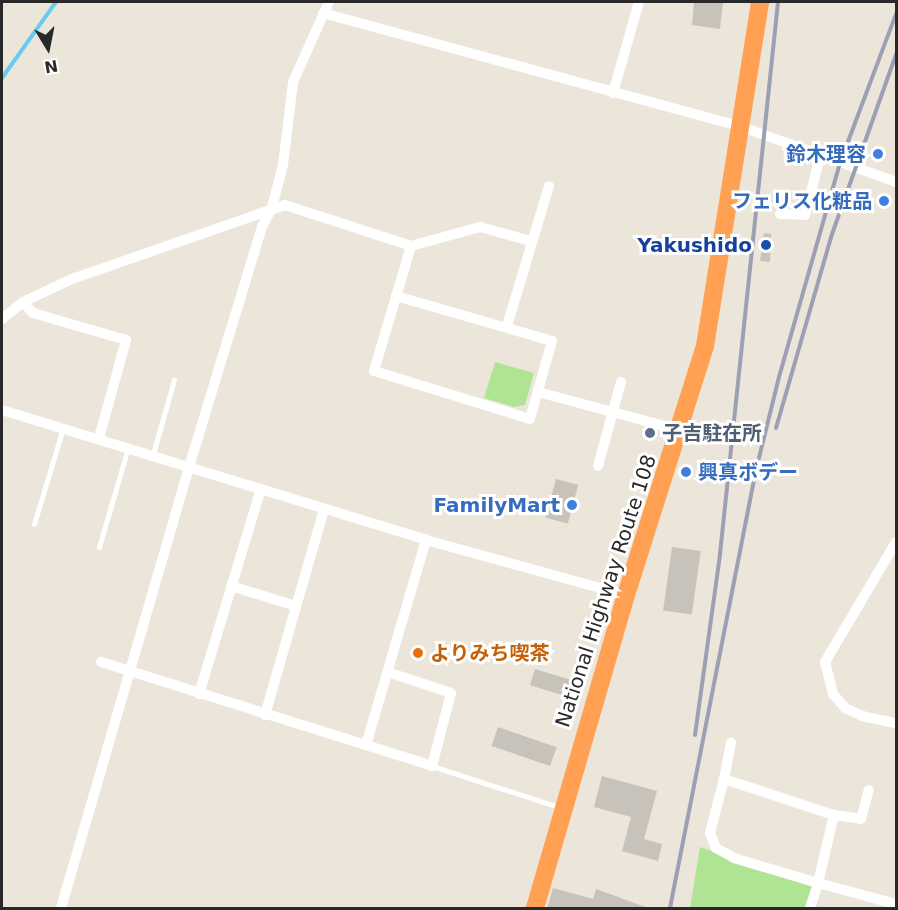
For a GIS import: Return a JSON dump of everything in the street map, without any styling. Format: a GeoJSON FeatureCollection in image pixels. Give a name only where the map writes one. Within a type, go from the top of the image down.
{"type":"FeatureCollection","features":[{"type":"Feature","properties":{"kind":"highway","name":"National Highway Route 108"},"geometry":{"type":"LineString","coordinates":[[535,909],[562,808],[626,595],[705,346],[760,2]]}},
{"type":"Feature","properties":{"kind":"street"},"geometry":{"type":"LineString","coordinates":[[61,909],[189,467],[262,227],[272,207],[283,165],[293,82],[329,2]]}},
{"type":"Feature","properties":{"kind":"street"},"geometry":{"type":"LineString","coordinates":[[613,93],[639,2]]}},
{"type":"Feature","properties":{"kind":"street"},"geometry":{"type":"LineString","coordinates":[[323,13],[739,126],[820,157],[897,182]]}},
{"type":"Feature","properties":{"kind":"street"},"geometry":{"type":"LineString","coordinates":[[780,214],[805,215],[820,157]]}},
{"type":"Feature","properties":{"kind":"street"},"geometry":{"type":"LineString","coordinates":[[507,326],[549,186]]}},
{"type":"Feature","properties":{"kind":"street"},"geometry":{"type":"LineString","coordinates":[[2,319],[23,302],[72,279],[272,207],[285,205],[411,246],[480,227],[531,241]]}},
{"type":"Feature","properties":{"kind":"street"},"geometry":{"type":"LineString","coordinates":[[396,296],[507,326],[552,341],[530,419],[374,370],[396,296],[411,246]]}},
{"type":"Feature","properties":{"kind":"street"},"geometry":{"type":"LineString","coordinates":[[23,302],[33,313],[126,340],[99,438]]}},
{"type":"Feature","properties":{"kind":"street"},"geometry":{"type":"LineString","coordinates":[[597,466],[621,382]]}},
{"type":"Feature","properties":{"kind":"street"},"geometry":{"type":"LineString","coordinates":[[538,392],[680,430]]}},
{"type":"Feature","properties":{"kind":"street"},"geometry":{"type":"LineString","coordinates":[[2,410],[153,454],[426,540],[626,595]]}},
{"type":"Feature","properties":{"kind":"street"},"geometry":{"type":"LineString","coordinates":[[199,694],[261,489]]}},
{"type":"Feature","properties":{"kind":"street"},"geometry":{"type":"LineString","coordinates":[[265,715],[324,509]]}},
{"type":"Feature","properties":{"kind":"street"},"geometry":{"type":"LineString","coordinates":[[366,745],[390,673],[426,540]]}},
{"type":"Feature","properties":{"kind":"street"},"geometry":{"type":"LineString","coordinates":[[897,542],[825,662],[833,694],[845,708],[862,716],[897,723]]}},
{"type":"Feature","properties":{"kind":"street"},"geometry":{"type":"LineString","coordinates":[[231,586],[296,606]]}},
{"type":"Feature","properties":{"kind":"street"},"geometry":{"type":"LineString","coordinates":[[101,662],[130,673],[432,766],[451,693],[390,673]]}},
{"type":"Feature","properties":{"kind":"street"},"geometry":{"type":"LineString","coordinates":[[731,743],[710,833],[716,848],[818,883],[895,905]]}},
{"type":"Feature","properties":{"kind":"street"},"geometry":{"type":"LineString","coordinates":[[724,779],[834,814],[861,819],[869,790]]}},
{"type":"Feature","properties":{"kind":"street"},"geometry":{"type":"LineString","coordinates":[[810,909],[834,814]]}},
{"type":"Feature","properties":{"kind":"lane"},"geometry":{"type":"LineString","coordinates":[[153,454],[174,380]]}},
{"type":"Feature","properties":{"kind":"lane"},"geometry":{"type":"LineString","coordinates":[[34,524],[63,428]]}},
{"type":"Feature","properties":{"kind":"lane"},"geometry":{"type":"LineString","coordinates":[[99,547],[129,447]]}},
{"type":"Feature","properties":{"kind":"lane"},"geometry":{"type":"LineString","coordinates":[[432,766],[562,808]]}},
{"type":"Feature","properties":{"kind":"green space"},"geometry":{"type":"Polygon","coordinates":[[[495,362],[534,373],[525,405],[514,407],[484,398],[495,362]]]}},
{"type":"Feature","properties":{"kind":"green space"},"geometry":{"type":"Polygon","coordinates":[[[700,847],[813,885],[806,908],[690,908],[700,847]]]}},
{"type":"Feature","properties":{"kind":"building"},"geometry":{"type":"Polygon","coordinates":[[[694,2],[723,2],[720,29],[692,25],[694,2]]]}},
{"type":"Feature","properties":{"kind":"building"},"geometry":{"type":"Polygon","coordinates":[[[764,233],[771,234],[770,262],[760,261],[764,233]]]}},
{"type":"Feature","properties":{"kind":"building"},"geometry":{"type":"Polygon","coordinates":[[[556,479],[578,485],[568,524],[546,518],[556,479]]]}},
{"type":"Feature","properties":{"kind":"building"},"geometry":{"type":"Polygon","coordinates":[[[672,547],[701,551],[692,614],[663,610],[672,547]]]}},
{"type":"Feature","properties":{"kind":"building"},"geometry":{"type":"Polygon","coordinates":[[[535,669],[570,680],[565,696],[530,685],[535,669]]]}},
{"type":"Feature","properties":{"kind":"building"},"geometry":{"type":"Polygon","coordinates":[[[498,727],[557,747],[550,766],[491,746],[498,727]]]}},
{"type":"Feature","properties":{"kind":"building"},"geometry":{"type":"Polygon","coordinates":[[[602,776],[657,791],[644,839],[662,844],[658,861],[622,851],[631,817],[594,807],[602,776]]]}},
{"type":"Feature","properties":{"kind":"building"},"geometry":{"type":"Polygon","coordinates":[[[553,888],[593,899],[596,889],[651,909],[547,909],[553,888]]]}},
{"type":"Feature","properties":{"kind":"waterway"},"geometry":{"type":"LineString","coordinates":[[2,78],[56,2]]}},
{"type":"Feature","properties":{"kind":"railway"},"geometry":{"type":"LineString","coordinates":[[695,735],[720,554],[778,2]]}},
{"type":"Feature","properties":{"kind":"railway"},"geometry":{"type":"LineString","coordinates":[[670,908],[756,470],[779,377],[840,163],[896,14]]}},
{"type":"Feature","properties":{"kind":"railway"},"geometry":{"type":"LineString","coordinates":[[776,428],[831,237],[896,54]]}},
{"type":"Feature","properties":{"kind":"place","name":"鈴木理容"},"geometry":{"type":"Point","coordinates":[878,154]}},
{"type":"Feature","properties":{"kind":"place","name":"フェリス化粧品"},"geometry":{"type":"Point","coordinates":[884,201]}},
{"type":"Feature","properties":{"kind":"place","name":"Yakushido"},"geometry":{"type":"Point","coordinates":[766,245]}},
{"type":"Feature","properties":{"kind":"place","name":"子吉駐在所"},"geometry":{"type":"Point","coordinates":[650,433]}},
{"type":"Feature","properties":{"kind":"place","name":"興真ボデー"},"geometry":{"type":"Point","coordinates":[686,472]}},
{"type":"Feature","properties":{"kind":"place","name":"FamilyMart"},"geometry":{"type":"Point","coordinates":[572,505]}},
{"type":"Feature","properties":{"kind":"place","name":"よりみち喫茶"},"geometry":{"type":"Point","coordinates":[418,653]}}]}
